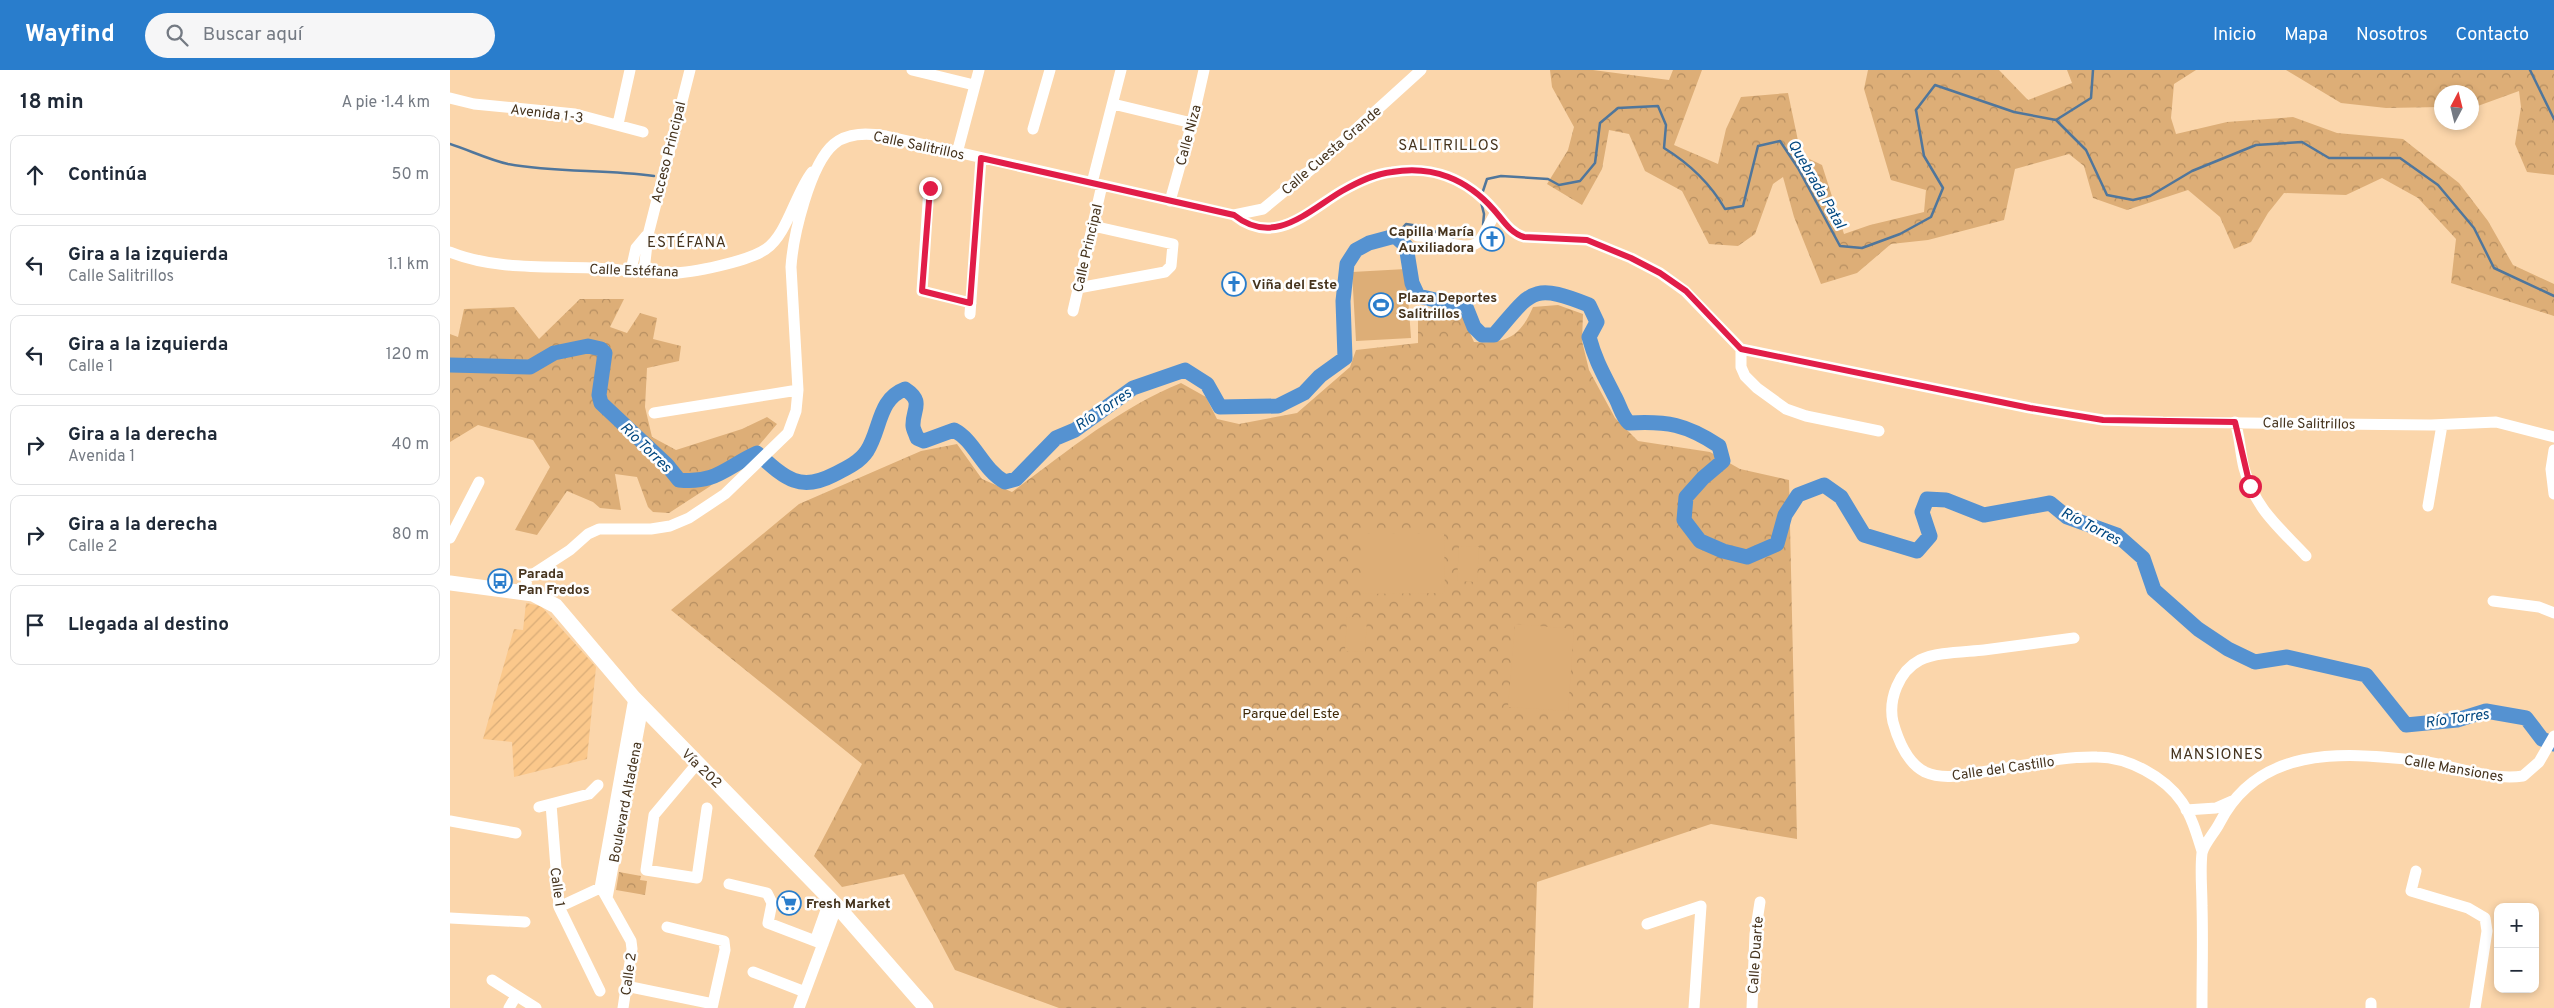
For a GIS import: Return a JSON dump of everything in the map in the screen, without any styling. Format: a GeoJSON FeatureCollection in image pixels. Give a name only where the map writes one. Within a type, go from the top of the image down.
{"type":"FeatureCollection","features":[{"type":"Feature","properties":{"kind":"main road","name":"Vía 202"},"geometry":{"type":"LineString","coordinates":[[450,583],[525,592],[543,598],[556,606],[638,702],[696,765],[721,786],[833,903],[926,1008]]}},
{"type":"Feature","properties":{"kind":"street"},"geometry":{"type":"LineString","coordinates":[[618,124],[630,70]]}},
{"type":"Feature","properties":{"kind":"street","name":"Acceso Principal"},"geometry":{"type":"LineString","coordinates":[[648,234],[690,70]]}},
{"type":"Feature","properties":{"kind":"street"},"geometry":{"type":"LineString","coordinates":[[912,70],[974,85]]}},
{"type":"Feature","properties":{"kind":"street"},"geometry":{"type":"LineString","coordinates":[[957,153],[979,70]]}},
{"type":"Feature","properties":{"kind":"street"},"geometry":{"type":"LineString","coordinates":[[1033,129],[1050,70]]}},
{"type":"Feature","properties":{"kind":"street","name":"Calle Principal"},"geometry":{"type":"LineString","coordinates":[[1073,311],[1093,226],[1097,184],[1112,104],[1121,70]]}},
{"type":"Feature","properties":{"kind":"street","name":"Calle Niza"},"geometry":{"type":"LineString","coordinates":[[1170,200],[1192,123],[1204,70]]}},
{"type":"Feature","properties":{"kind":"street","name":"Calle Cuesta Grande"},"geometry":{"type":"LineString","coordinates":[[1234,215],[1263,209],[1314,167],[1420,70]]}},
{"type":"Feature","properties":{"kind":"street","name":"Avenida 1-3"},"geometry":{"type":"LineString","coordinates":[[450,98],[474,104],[575,114],[643,132]]}},
{"type":"Feature","properties":{"kind":"street"},"geometry":{"type":"LineString","coordinates":[[1112,104],[1192,123]]}},
{"type":"Feature","properties":{"kind":"street","name":"Calle Salitrillos"},"geometry":{"type":"LineString","coordinates":[[525,592],[527,578],[570,550],[588,534],[600,529],[651,529],[670,526],[689,518],[725,494],[788,433],[793,420],[798,390],[791,267],[792,250],[805,200],[823,156],[834,143],[860,134],[886,136],[1234,215],[1247,226],[1275,227],[1291,223],[1309,215],[1342,191],[1374,175],[1394,171],[1440,173],[1460,181],[1477,193],[1514,234],[1524,237],[1587,240],[1615,250],[1660,273],[1686,291],[1741,349],[2030,408],[2103,420],[2442,425],[2496,422],[2554,437]]}},
{"type":"Feature","properties":{"kind":"street","name":"Calle Estéfana"},"geometry":{"type":"LineString","coordinates":[[450,252],[513,266],[668,273],[692,271],[744,258],[765,250],[778,239],[805,181],[823,156]]}},
{"type":"Feature","properties":{"kind":"street"},"geometry":{"type":"LineString","coordinates":[[930,188],[922,291],[970,309],[981,158]]}},
{"type":"Feature","properties":{"kind":"street"},"geometry":{"type":"LineString","coordinates":[[1417,236],[1427,236],[1465,247],[1473,246],[1480,241],[1492,208]]}},
{"type":"Feature","properties":{"kind":"street"},"geometry":{"type":"LineString","coordinates":[[1078,288],[1165,272],[1171,266],[1173,244],[1093,226]]}},
{"type":"Feature","properties":{"kind":"street"},"geometry":{"type":"LineString","coordinates":[[631,270],[636,248],[648,234]]}},
{"type":"Feature","properties":{"kind":"street"},"geometry":{"type":"LineString","coordinates":[[644,271],[648,234]]}},
{"type":"Feature","properties":{"kind":"street"},"geometry":{"type":"LineString","coordinates":[[1741,349],[1741,366],[1745,376],[1786,409],[1806,416],[1879,431]]}},
{"type":"Feature","properties":{"kind":"street"},"geometry":{"type":"LineString","coordinates":[[654,413],[798,390]]}},
{"type":"Feature","properties":{"kind":"street"},"geometry":{"type":"LineString","coordinates":[[2235,422],[2250,486],[2261,506],[2280,532],[2306,556]]}},
{"type":"Feature","properties":{"kind":"street"},"geometry":{"type":"LineString","coordinates":[[2428,506],[2442,425]]}},
{"type":"Feature","properties":{"kind":"street"},"geometry":{"type":"LineString","coordinates":[[2554,450],[2551,475],[2554,494]]}},
{"type":"Feature","properties":{"kind":"street"},"geometry":{"type":"LineString","coordinates":[[450,538],[479,482]]}},
{"type":"Feature","properties":{"kind":"street"},"geometry":{"type":"LineString","coordinates":[[2493,600],[2539,607],[2554,613]]}},
{"type":"Feature","properties":{"kind":"street","name":"Calle del Castillo"},"geometry":{"type":"LineString","coordinates":[[2074,638],[1952,653],[1921,660],[1904,675],[1893,697],[1891,714],[1900,744],[1917,766],[1925,772],[1951,777],[2072,758],[2099,756],[2132,765],[2156,778],[2170,789],[2186,810],[2202,851]]}},
{"type":"Feature","properties":{"kind":"street","name":"Boulevard Altadena"},"geometry":{"type":"LineString","coordinates":[[607,898],[617,822],[638,702]]}},
{"type":"Feature","properties":{"kind":"street","name":"Calle Mansiones"},"geometry":{"type":"LineString","coordinates":[[2202,851],[2232,801],[2250,783],[2271,768],[2294,761],[2358,756],[2403,758],[2434,762],[2515,778],[2523,776],[2539,762],[2554,736]]}},
{"type":"Feature","properties":{"kind":"street"},"geometry":{"type":"LineString","coordinates":[[696,765],[654,815],[646,870],[697,878],[707,808]]}},
{"type":"Feature","properties":{"kind":"street"},"geometry":{"type":"LineString","coordinates":[[539,807],[589,794],[598,786]]}},
{"type":"Feature","properties":{"kind":"street"},"geometry":{"type":"LineString","coordinates":[[2186,810],[2216,808],[2232,801]]}},
{"type":"Feature","properties":{"kind":"street","name":"Calle 1"},"geometry":{"type":"LineString","coordinates":[[551,804],[559,907],[600,991]]}},
{"type":"Feature","properties":{"kind":"street"},"geometry":{"type":"LineString","coordinates":[[450,821],[516,833]]}},
{"type":"Feature","properties":{"kind":"street","name":"Boulevard Altadena"},"geometry":{"type":"LineString","coordinates":[[600,888],[617,822]]}},
{"type":"Feature","properties":{"kind":"street"},"geometry":{"type":"LineString","coordinates":[[2202,851],[2202,1008]]}},
{"type":"Feature","properties":{"kind":"street"},"geometry":{"type":"LineString","coordinates":[[2416,870],[2411,891],[2468,908],[2485,918],[2494,920]]}},
{"type":"Feature","properties":{"kind":"street"},"geometry":{"type":"LineString","coordinates":[[729,884],[767,892],[772,903],[768,923],[819,943]]}},
{"type":"Feature","properties":{"kind":"street"},"geometry":{"type":"LineString","coordinates":[[559,907],[600,888]]}},
{"type":"Feature","properties":{"kind":"street","name":"Calle 2"},"geometry":{"type":"LineString","coordinates":[[600,888],[631,941],[632,948],[623,1008]]}},
{"type":"Feature","properties":{"kind":"street","name":"Calle Duarte"},"geometry":{"type":"LineString","coordinates":[[1752,1008],[1755,934],[1760,902]]}},
{"type":"Feature","properties":{"kind":"street"},"geometry":{"type":"LineString","coordinates":[[799,1008],[833,903]]}},
{"type":"Feature","properties":{"kind":"street"},"geometry":{"type":"LineString","coordinates":[[1647,924],[1701,906],[1694,1008]]}},
{"type":"Feature","properties":{"kind":"street"},"geometry":{"type":"LineString","coordinates":[[450,918],[525,922]]}},
{"type":"Feature","properties":{"kind":"street"},"geometry":{"type":"LineString","coordinates":[[2475,1008],[2487,931],[2485,918]]}},
{"type":"Feature","properties":{"kind":"street"},"geometry":{"type":"LineString","coordinates":[[626,986],[712,1006],[725,950],[724,941],[667,926]]}},
{"type":"Feature","properties":{"kind":"street"},"geometry":{"type":"LineString","coordinates":[[753,972],[805,992]]}},
{"type":"Feature","properties":{"kind":"street"},"geometry":{"type":"LineString","coordinates":[[492,980],[536,1008]]}},
{"type":"Feature","properties":{"kind":"street"},"geometry":{"type":"LineString","coordinates":[[509,1008],[516,996]]}},
{"type":"Feature","properties":{"kind":"shaded area"},"geometry":{"type":"Polygon","coordinates":[[[526,603],[541,606],[596,667],[587,759],[514,777],[512,742],[483,739],[514,629],[523,630],[526,603]]]}},
{"type":"Feature","properties":{"kind":"green space"},"geometry":{"type":"Polygon","coordinates":[[[1550,70],[1593,70],[1669,80],[1673,70],[1702,70],[1674,145],[1718,164],[1726,129],[1741,97],[1788,93],[1801,155],[1822,165],[1844,234],[1870,225],[1924,212],[1926,190],[1891,180],[1864,89],[1868,70],[1999,70],[2028,100],[2072,83],[2067,70],[2196,70],[2174,84],[2171,118],[2176,134],[2227,122],[2293,117],[2337,133],[2403,139],[2459,183],[2488,221],[2513,265],[2554,284],[2554,316],[2451,283],[2456,239],[2418,198],[2382,178],[2346,195],[2284,193],[2268,213],[2251,242],[2234,249],[2220,217],[2188,190],[2127,210],[2093,198],[2084,166],[2069,154],[2015,169],[2004,220],[1928,240],[1891,244],[1857,273],[1821,284],[1794,217],[1783,177],[1773,184],[1755,234],[1738,246],[1709,244],[1682,191],[1645,171],[1629,134],[1609,130],[1602,169],[1582,205],[1547,184],[1568,150],[1574,127],[1552,87],[1550,70]]]}},
{"type":"Feature","properties":{"kind":"green space"},"geometry":{"type":"Polygon","coordinates":[[[2286,70],[2554,70],[2554,175],[2527,172],[2515,144],[2521,107],[2519,91],[2479,106],[2479,85],[2434,85],[2434,107],[2386,108],[2341,103],[2286,70]]]}},
{"type":"Feature","properties":{"kind":"green space","name":"Plaza Deportes Salitrillos"},"geometry":{"type":"Polygon","coordinates":[[[1406,269],[1411,338],[1356,341],[1352,272],[1406,269]]]}},
{"type":"Feature","properties":{"kind":"green space"},"geometry":{"type":"Polygon","coordinates":[[[580,299],[624,299],[610,327],[627,333],[640,313],[657,318],[653,339],[681,346],[679,361],[647,368],[645,407],[652,437],[676,450],[742,429],[767,417],[777,424],[755,450],[709,487],[669,513],[653,512],[648,507],[637,477],[615,474],[621,510],[600,508],[593,502],[567,491],[537,535],[515,530],[550,467],[533,440],[478,425],[450,442],[450,334],[458,337],[464,309],[514,307],[539,339],[580,299]]]}},
{"type":"Feature","properties":{"kind":"green space","name":"Parque del Este"},"geometry":{"type":"Polygon","coordinates":[[[1558,305],[1583,314],[1582,341],[1589,370],[1615,418],[1638,441],[1710,452],[1740,469],[1789,480],[1797,839],[1711,824],[1537,882],[1533,1008],[1059,1008],[955,970],[904,874],[842,887],[814,856],[862,764],[671,610],[799,504],[921,451],[957,444],[982,479],[1012,492],[1114,418],[1158,393],[1181,383],[1206,397],[1217,419],[1239,424],[1297,413],[1350,367],[1356,350],[1418,343],[1418,307],[1462,315],[1474,342],[1495,342],[1517,332],[1533,307],[1558,305]]]}},
{"type":"Feature","properties":{"kind":"green space"},"geometry":{"type":"Polygon","coordinates":[[[1361,534],[1444,534],[1445,593],[1361,594],[1361,534]]]}},
{"type":"Feature","properties":{"kind":"green space"},"geometry":{"type":"Polygon","coordinates":[[[1459,546],[1479,547],[1477,582],[1457,581],[1459,546]]]}},
{"type":"Feature","properties":{"kind":"green space"},"geometry":{"type":"Polygon","coordinates":[[[1347,617],[1367,618],[1365,652],[1345,651],[1347,617]]]}},
{"type":"Feature","properties":{"kind":"green space"},"geometry":{"type":"Polygon","coordinates":[[[1515,624],[1574,629],[1568,711],[1508,707],[1515,624]]]}},
{"type":"Feature","properties":{"kind":"green space"},"geometry":{"type":"Polygon","coordinates":[[[619,872],[641,876],[640,880],[647,881],[645,895],[616,890],[619,872]]]}},
{"type":"Feature","properties":{"kind":"waterway"},"geometry":{"type":"LineString","coordinates":[[2056,120],[2091,98],[2093,70]]}},
{"type":"Feature","properties":{"kind":"waterway"},"geometry":{"type":"LineString","coordinates":[[2530,70],[2554,119]]}},
{"type":"Feature","properties":{"kind":"waterway","name":"Quebrada Patal"},"geometry":{"type":"LineString","coordinates":[[1482,194],[1487,179],[1501,176],[1548,179],[1559,185],[1580,181],[1595,163],[1600,123],[1618,108],[1658,106],[1666,125],[1664,148],[1699,175],[1725,209],[1743,206],[1758,146],[1780,141],[1798,168],[1840,246],[1862,248],[1900,234],[1931,217],[1943,188],[1924,156],[1916,110],[1935,85],[2014,112],[2056,120],[2086,150],[2107,195],[2133,200],[2150,196],[2192,171],[2256,145],[2302,142],[2329,158],[2400,158],[2438,185],[2474,228],[2494,268],[2554,296]]}},
{"type":"Feature","properties":{"kind":"waterway"},"geometry":{"type":"LineString","coordinates":[[450,144],[494,160],[526,167],[654,176]]}},
{"type":"Feature","properties":{"kind":"waterway","name":"Quebrada Patal"},"geometry":{"type":"LineString","coordinates":[[1481,202],[1484,214],[1483,225]]}},
{"type":"Feature","properties":{"kind":"waterway","name":"Quebrada Patal"},"geometry":{"type":"LineString","coordinates":[[1395,236],[1406,224],[1419,226],[1453,238]]}},
{"type":"Feature","properties":{"kind":"waterway","name":"Río Torres"},"geometry":{"type":"LineString","coordinates":[[450,365],[530,367],[554,353],[588,346],[601,349],[605,353],[599,395],[601,403],[667,465],[679,480],[692,481],[712,477],[757,453],[783,475],[800,482],[821,480],[833,475],[847,468],[864,455],[872,442],[885,407],[896,394],[905,389],[915,398],[916,402],[913,426],[917,438],[924,441],[954,430],[968,441],[990,470],[1005,482],[1016,479],[1056,438],[1075,430],[1133,388],[1185,370],[1207,384],[1220,407],[1278,406],[1304,393],[1320,376],[1345,358],[1343,301],[1347,264],[1356,250],[1369,243],[1395,236],[1406,246],[1412,283],[1418,296],[1466,307],[1474,327],[1482,335],[1494,335],[1525,300],[1534,295],[1543,293],[1555,294],[1589,305],[1597,322],[1589,337],[1597,361],[1626,420],[1629,423],[1654,423],[1676,426],[1696,433],[1719,446],[1723,461],[1703,478],[1686,497],[1684,520],[1700,541],[1723,551],[1747,557],[1777,544],[1785,515],[1798,495],[1824,485],[1841,497],[1864,535],[1917,551],[1930,536],[1922,512],[1927,499],[1946,500],[1984,515],[2050,503],[2067,517],[2117,535],[2143,558],[2154,590],[2198,629],[2228,649],[2255,662],[2287,657],[2366,675],[2406,725],[2457,720],[2486,711],[2526,718],[2542,739],[2554,744]]}},
{"type":"Feature","properties":{"kind":"place","name":"Capilla María Auxiliadora"},"geometry":{"type":"Point","coordinates":[1492,239]}},
{"type":"Feature","properties":{"kind":"place","name":"Viña del Este"},"geometry":{"type":"Point","coordinates":[1234,284]}},
{"type":"Feature","properties":{"kind":"place","name":"Plaza Deportes Salitrillos"},"geometry":{"type":"Point","coordinates":[1381,305]}},
{"type":"Feature","properties":{"kind":"place","name":"Parada Pan Fredos"},"geometry":{"type":"Point","coordinates":[500,581]}},
{"type":"Feature","properties":{"kind":"place","name":"Fresh Market"},"geometry":{"type":"Point","coordinates":[789,903]}},
{"type":"Feature","properties":{"kind":"district","name":"SALITRILLOS"},"geometry":{"type":"Point","coordinates":[1449,145]}},
{"type":"Feature","properties":{"kind":"district","name":"ESTÉFANA"},"geometry":{"type":"Point","coordinates":[687,242]}},
{"type":"Feature","properties":{"kind":"district","name":"MANSIONES"},"geometry":{"type":"Point","coordinates":[2217,754]}},
{"type":"Feature","properties":{"kind":"route"},"geometry":{"type":"LineString","coordinates":[[930,188],[922,291],[970,303],[981,158],[1234,215],[1247,226],[1257,227],[1275,227],[1291,223],[1309,215],[1342,191],[1374,175],[1394,171],[1420,170],[1440,173],[1460,181],[1477,193],[1489,204],[1514,234],[1524,237],[1587,240],[1607,247],[1660,273],[1686,291],[1741,349],[2030,408],[2103,420],[2235,422],[2244,468],[2250,486]]}}]}
